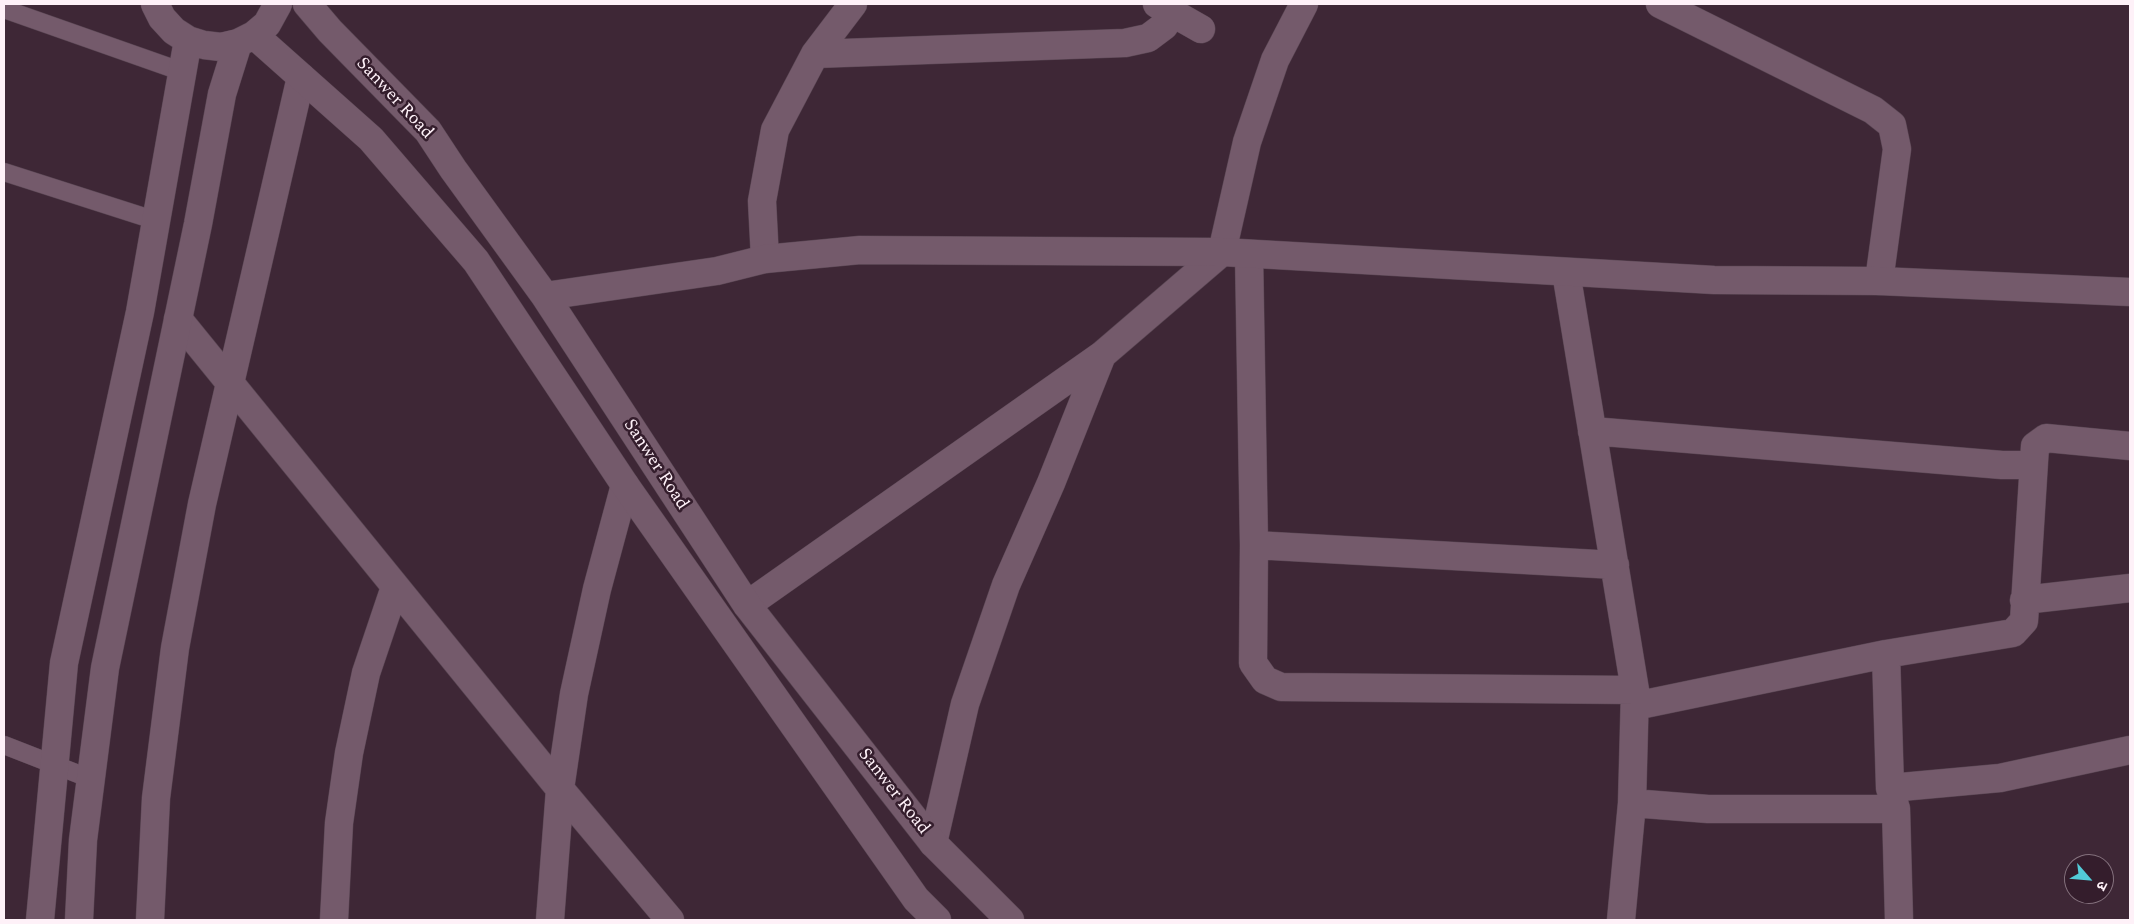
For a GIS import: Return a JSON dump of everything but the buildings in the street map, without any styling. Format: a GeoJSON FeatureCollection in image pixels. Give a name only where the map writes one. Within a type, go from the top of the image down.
{"type":"FeatureCollection","features":[{"type":"Feature","properties":{"kind":"street"},"geometry":{"type":"LineString","coordinates":[[155,4],[168,24],[188,40],[204,46],[221,46],[246,39],[267,24],[278,4]]}},
{"type":"Feature","properties":{"kind":"street","name":"Sanwer Road"},"geometry":{"type":"LineString","coordinates":[[307,4],[330,32],[428,131],[453,170],[545,296],[747,604],[933,843],[1010,920]]}},
{"type":"Feature","properties":{"kind":"street"},"geometry":{"type":"LineString","coordinates":[[757,261],[762,201],[775,130],[815,54],[853,4]]}},
{"type":"Feature","properties":{"kind":"street"},"geometry":{"type":"LineString","coordinates":[[1304,4],[1275,60],[1247,142],[1236,253],[1254,545],[1253,663],[1266,680],[1281,687],[1635,698],[2013,633],[2024,621],[2035,446],[2046,438],[2130,446]]}},
{"type":"Feature","properties":{"kind":"street"},"geometry":{"type":"LineString","coordinates":[[1660,4],[1873,110],[1892,125],[1897,149],[1879,281]]}},
{"type":"Feature","properties":{"kind":"street"},"geometry":{"type":"LineString","coordinates":[[815,54],[1125,43],[1148,38],[1164,26],[1165,8],[1201,29]]}},
{"type":"Feature","properties":{"kind":"street"},"geometry":{"type":"LineString","coordinates":[[79,920],[84,840],[106,668],[198,224],[222,94],[246,39]]}},
{"type":"Feature","properties":{"kind":"street","name":"Sanwer Road"},"geometry":{"type":"LineString","coordinates":[[246,39],[301,77],[371,139],[476,261],[625,485],[916,900],[937,920]]}},
{"type":"Feature","properties":{"kind":"street"},"geometry":{"type":"LineString","coordinates":[[40,920],[64,663],[140,312],[188,40]]}},
{"type":"Feature","properties":{"kind":"street"},"geometry":{"type":"LineString","coordinates":[[150,920],[156,798],[175,648],[202,504],[231,386],[301,77]]}},
{"type":"Feature","properties":{"kind":"street"},"geometry":{"type":"LineString","coordinates":[[545,296],[716,271],[757,261],[860,250],[1236,253],[1714,280],[1879,281],[2130,292]]}},
{"type":"Feature","properties":{"kind":"street"},"geometry":{"type":"LineString","coordinates":[[747,604],[1102,355],[1164,303],[1236,253]]}},
{"type":"Feature","properties":{"kind":"street"},"geometry":{"type":"LineString","coordinates":[[1566,272],[1635,698],[1632,803],[1621,920]]}},
{"type":"Feature","properties":{"kind":"street"},"geometry":{"type":"LineString","coordinates":[[178,319],[560,789],[670,920]]}},
{"type":"Feature","properties":{"kind":"street"},"geometry":{"type":"LineString","coordinates":[[933,843],[965,704],[1006,585],[1051,483],[1102,355]]}},
{"type":"Feature","properties":{"kind":"street"},"geometry":{"type":"LineString","coordinates":[[1592,431],[2002,465],[2033,464]]}},
{"type":"Feature","properties":{"kind":"street"},"geometry":{"type":"LineString","coordinates":[[550,920],[560,789],[574,694],[625,485]]}},
{"type":"Feature","properties":{"kind":"street"},"geometry":{"type":"LineString","coordinates":[[1254,545],[1614,566]]}},
{"type":"Feature","properties":{"kind":"street"},"geometry":{"type":"LineString","coordinates":[[334,920],[339,823],[349,753],[366,673],[395,587]]}},
{"type":"Feature","properties":{"kind":"street"},"geometry":{"type":"LineString","coordinates":[[2024,600],[2130,588]]}},
{"type":"Feature","properties":{"kind":"street"},"geometry":{"type":"LineString","coordinates":[[1886,654],[1899,920]]}},
{"type":"Feature","properties":{"kind":"street"},"geometry":{"type":"LineString","coordinates":[[1632,803],[1708,809],[1893,798],[2000,778],[2130,750]]}},
{"type":"Feature","properties":{"kind":"lane"},"geometry":{"type":"LineString","coordinates":[[4,9],[182,72]]}},
{"type":"Feature","properties":{"kind":"lane"},"geometry":{"type":"LineString","coordinates":[[4,172],[157,221]]}},
{"type":"Feature","properties":{"kind":"lane"},"geometry":{"type":"LineString","coordinates":[[4,745],[91,779]]}}]}
